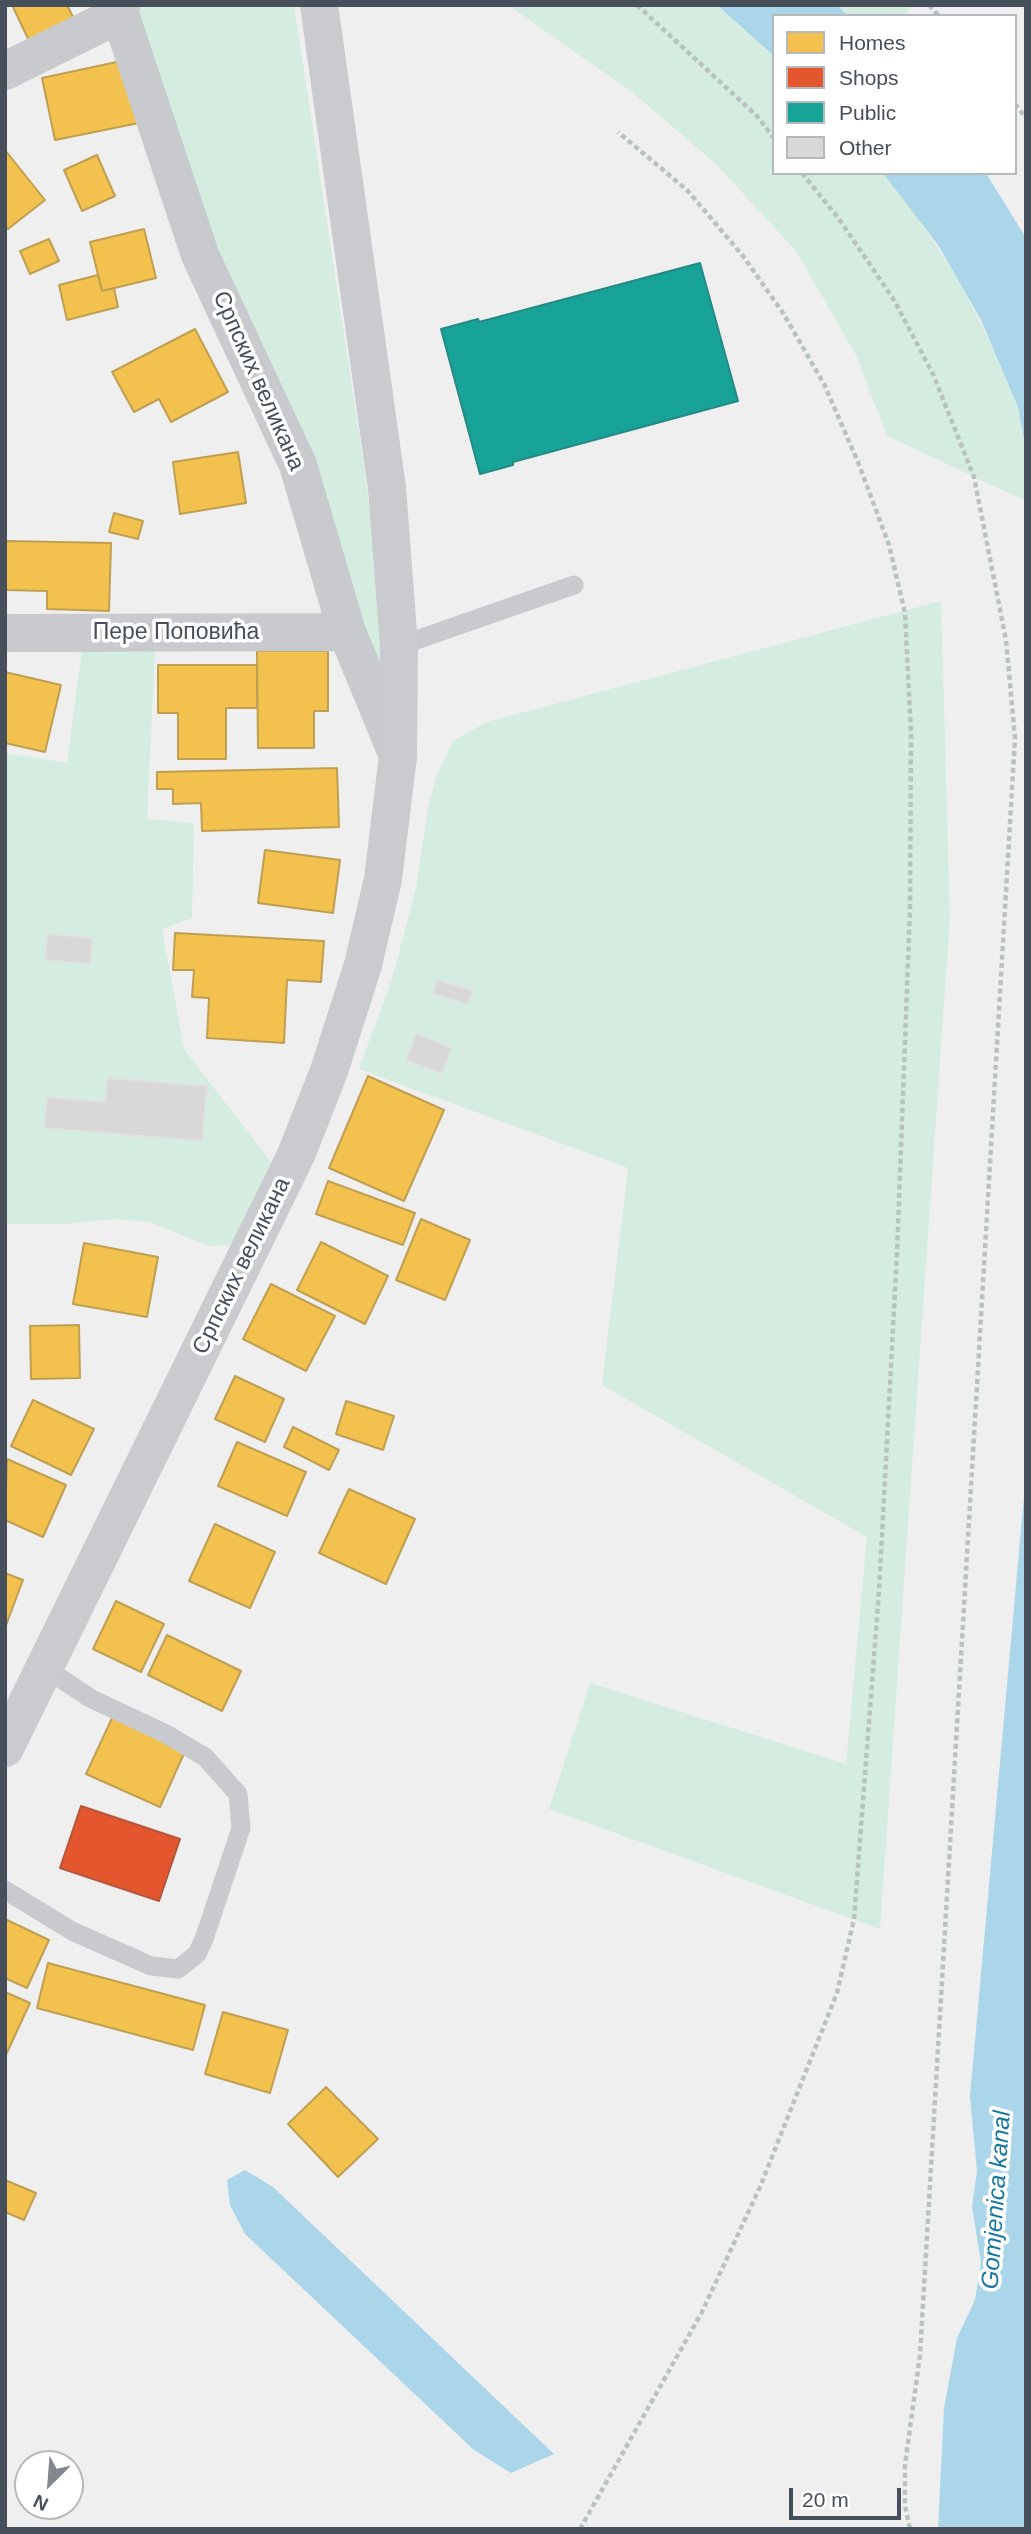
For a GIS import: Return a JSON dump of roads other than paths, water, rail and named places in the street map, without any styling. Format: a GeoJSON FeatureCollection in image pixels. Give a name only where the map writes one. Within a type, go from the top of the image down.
{"type":"FeatureCollection","features":[{"type":"Feature","properties":{"kind":"main road","name":"Српских великана"},"geometry":{"type":"LineString","coordinates":[[5,1748],[244,1267],[296,1155],[329,1071],[363,965],[383,880],[398,756],[399,646],[387,488],[319,5]]}},
{"type":"Feature","properties":{"kind":"street"},"geometry":{"type":"LineString","coordinates":[[5,71],[120,10]]}},
{"type":"Feature","properties":{"kind":"street","name":"Српских великана"},"geometry":{"type":"LineString","coordinates":[[120,10],[200,255],[298,465],[347,632],[398,756]]}},
{"type":"Feature","properties":{"kind":"street","name":"Пере Поповића"},"geometry":{"type":"LineString","coordinates":[[5,633],[347,632]]}},
{"type":"Feature","properties":{"kind":"lane"},"geometry":{"type":"LineString","coordinates":[[399,646],[574,585]]}},
{"type":"Feature","properties":{"kind":"lane"},"geometry":{"type":"LineString","coordinates":[[5,1890],[72,1931],[151,1966],[178,1969],[197,1954],[204,1939],[241,1828],[238,1794],[205,1757],[166,1734],[90,1698],[45,1668]]}},
{"type":"Feature","properties":{"kind":"water"},"geometry":{"type":"Polygon","coordinates":[[[717,5],[837,5],[846,14],[772,14],[772,54],[717,5]]]}},
{"type":"Feature","properties":{"kind":"water"},"geometry":{"type":"Polygon","coordinates":[[[885,175],[987,175],[1026,238],[1026,450],[1018,407],[981,320],[938,245],[885,175]]]}},
{"type":"Feature","properties":{"kind":"water","name":"Gomjenica kanal"},"geometry":{"type":"Polygon","coordinates":[[[1026,1474],[1026,2529],[938,2529],[944,2408],[957,2338],[975,2300],[981,2263],[972,2206],[977,2171],[970,2096],[1026,1474]]]}},
{"type":"Feature","properties":{"kind":"water"},"geometry":{"type":"Polygon","coordinates":[[[245,2170],[273,2187],[554,2454],[511,2473],[474,2450],[245,2234],[230,2205],[227,2180],[245,2170]]]}}]}
